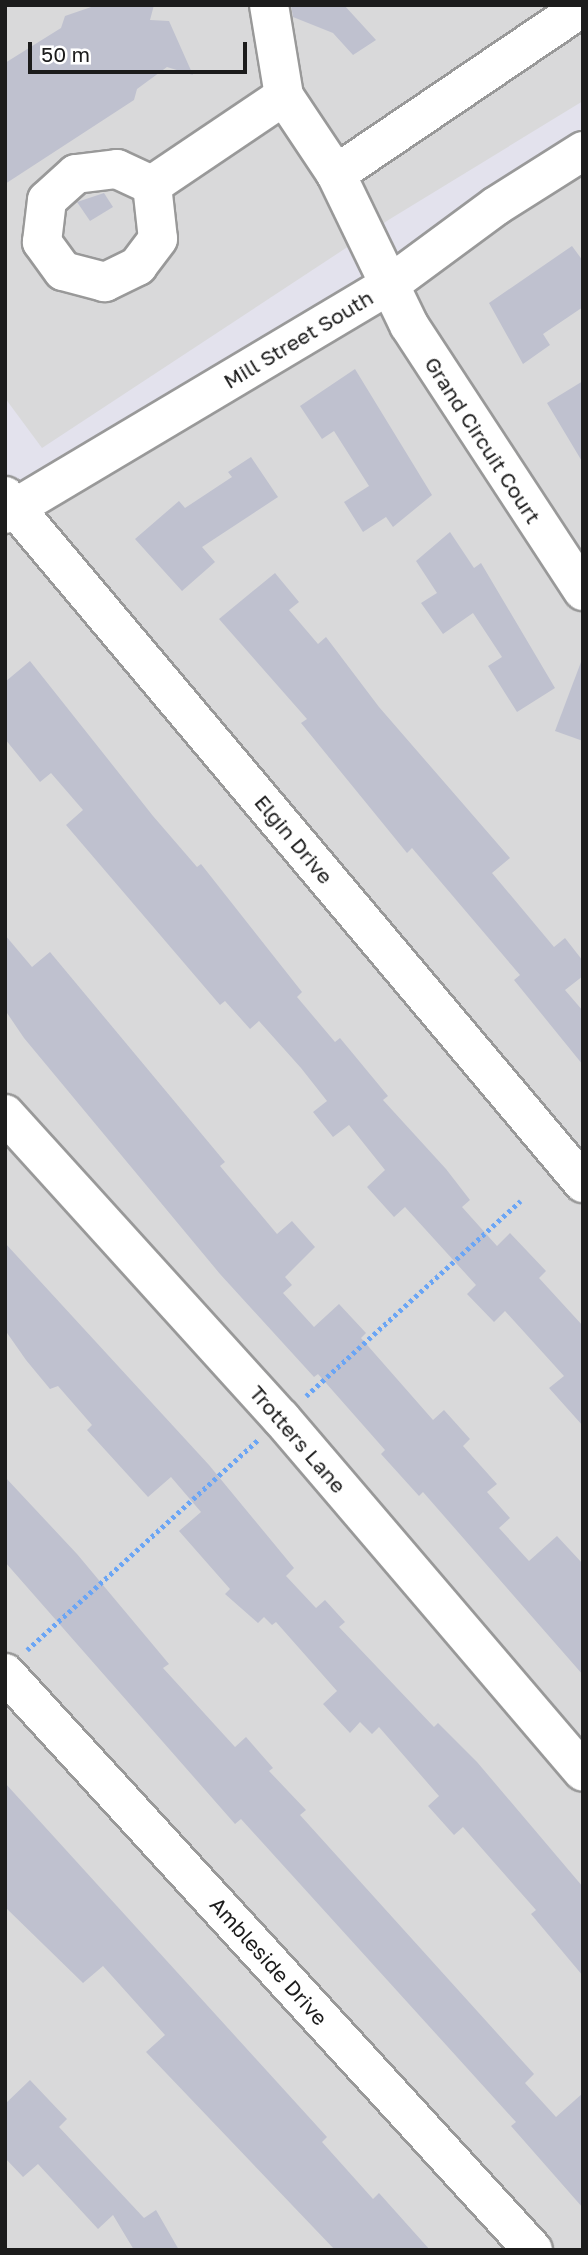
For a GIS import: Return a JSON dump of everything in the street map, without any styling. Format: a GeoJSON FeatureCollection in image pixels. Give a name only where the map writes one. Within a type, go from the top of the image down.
{"type":"FeatureCollection","features":[{"type":"Feature","properties":{"kind":"street"},"geometry":{"type":"LineString","coordinates":[[152,185],[284,96],[269,5]]}},
{"type":"Feature","properties":{"kind":"street"},"geometry":{"type":"LineString","coordinates":[[336,174],[582,5]]}},
{"type":"Feature","properties":{"kind":"street","name":"Grand Circuit Court"},"geometry":{"type":"LineString","coordinates":[[284,96],[336,174],[409,326],[583,591]]}},
{"type":"Feature","properties":{"kind":"street","name":"Mill Street South"},"geometry":{"type":"LineString","coordinates":[[9,506],[389,285],[496,206],[583,151]]}},
{"type":"Feature","properties":{"kind":"street","name":"Elgin Drive"},"geometry":{"type":"LineString","coordinates":[[9,506],[580,1174]]}},
{"type":"Feature","properties":{"kind":"street","name":"Trotters Lane"},"geometry":{"type":"LineString","coordinates":[[5,1114],[281,1419],[583,1772]]}},
{"type":"Feature","properties":{"kind":"street","name":"Ambleside Drive"},"geometry":{"type":"LineString","coordinates":[[5,1673],[533,2250]]}},
{"type":"Feature","properties":{"kind":"shaded area"},"geometry":{"type":"Polygon","coordinates":[[[5,5],[583,5],[583,101],[390,219],[42,448],[5,398],[5,5]]]}},
{"type":"Feature","properties":{"kind":"shaded area"},"geometry":{"type":"Polygon","coordinates":[[[583,151],[583,2250],[5,2250],[5,514],[583,151]]]}},
{"type":"Feature","properties":{"kind":"building"},"geometry":{"type":"Polygon","coordinates":[[[97,5],[154,5],[150,20],[169,21],[193,75],[167,67],[137,89],[134,100],[5,184],[5,63],[61,28],[65,16],[97,5]]]}},
{"type":"Feature","properties":{"kind":"building"},"geometry":{"type":"Polygon","coordinates":[[[291,5],[344,5],[376,40],[353,55],[333,33],[293,17],[291,5]]]}},
{"type":"Feature","properties":{"kind":"building"},"geometry":{"type":"Polygon","coordinates":[[[104,193],[113,207],[90,221],[77,202],[104,193]]]}},
{"type":"Feature","properties":{"kind":"building"},"geometry":{"type":"Polygon","coordinates":[[[572,246],[583,261],[583,307],[543,334],[550,345],[523,364],[489,303],[572,246]]]}},
{"type":"Feature","properties":{"kind":"building"},"geometry":{"type":"Polygon","coordinates":[[[355,369],[432,495],[393,527],[386,517],[363,532],[344,502],[369,486],[334,431],[322,439],[300,406],[355,369]]]}},
{"type":"Feature","properties":{"kind":"building"},"geometry":{"type":"Polygon","coordinates":[[[583,381],[583,463],[547,403],[583,381]]]}},
{"type":"Feature","properties":{"kind":"building"},"geometry":{"type":"Polygon","coordinates":[[[251,457],[278,497],[202,547],[215,562],[182,591],[135,539],[179,501],[185,508],[232,477],[228,472],[251,457]]]}},
{"type":"Feature","properties":{"kind":"building"},"geometry":{"type":"Polygon","coordinates":[[[450,532],[474,568],[481,563],[555,688],[517,712],[488,666],[502,657],[473,613],[443,634],[421,603],[437,593],[416,561],[450,532]]]}},
{"type":"Feature","properties":{"kind":"building"},"geometry":{"type":"Polygon","coordinates":[[[275,573],[299,602],[289,610],[318,644],[326,637],[379,707],[510,858],[492,873],[554,947],[565,938],[583,961],[583,976],[565,990],[583,1011],[583,1065],[514,980],[520,975],[412,848],[407,853],[301,723],[307,719],[219,619],[275,573]]]}},
{"type":"Feature","properties":{"kind":"building"},"geometry":{"type":"Polygon","coordinates":[[[30,661],[153,816],[197,867],[201,864],[302,992],[297,997],[335,1042],[340,1038],[388,1096],[383,1100],[446,1169],[470,1200],[462,1207],[497,1246],[510,1233],[546,1271],[539,1278],[583,1326],[583,1426],[549,1388],[564,1376],[505,1311],[494,1322],[467,1294],[476,1285],[405,1207],[394,1217],[367,1187],[385,1170],[349,1125],[333,1137],[313,1112],[327,1101],[301,1068],[259,1021],[250,1029],[225,1001],[220,1005],[66,825],[83,810],[51,773],[40,782],[5,739],[5,682],[30,661]]]}},
{"type":"Feature","properties":{"kind":"building"},"geometry":{"type":"Polygon","coordinates":[[[581,662],[583,663],[583,741],[555,731],[581,662]]]}},
{"type":"Feature","properties":{"kind":"building"},"geometry":{"type":"Polygon","coordinates":[[[5,935],[32,967],[50,952],[225,1162],[220,1166],[277,1234],[292,1221],[315,1247],[285,1277],[292,1285],[283,1293],[314,1327],[339,1304],[366,1333],[361,1338],[433,1420],[444,1410],[470,1439],[463,1446],[497,1484],[487,1492],[510,1518],[499,1528],[529,1561],[557,1536],[583,1564],[583,1675],[423,1492],[419,1496],[381,1454],[385,1450],[318,1374],[314,1377],[220,1274],[24,1038],[5,1010],[5,935]]]}},
{"type":"Feature","properties":{"kind":"building"},"geometry":{"type":"Polygon","coordinates":[[[5,1243],[209,1465],[294,1568],[286,1576],[316,1608],[325,1600],[345,1622],[339,1627],[434,1727],[438,1723],[477,1762],[583,1887],[583,1976],[531,1914],[536,1910],[463,1827],[454,1835],[428,1806],[439,1796],[379,1727],[372,1734],[360,1722],[350,1733],[323,1704],[337,1691],[276,1622],[272,1625],[264,1617],[258,1623],[225,1594],[230,1589],[179,1531],[201,1512],[171,1477],[148,1497],[87,1430],[92,1425],[58,1386],[50,1389],[26,1360],[5,1330],[5,1243]]]}},
{"type":"Feature","properties":{"kind":"building"},"geometry":{"type":"Polygon","coordinates":[[[5,1477],[77,1554],[169,1664],[163,1668],[235,1747],[246,1737],[273,1768],[269,1771],[306,1810],[300,1815],[534,2074],[525,2083],[556,2117],[583,2093],[583,2208],[511,2126],[516,2122],[241,1819],[235,1824],[5,1562],[5,1477]]]}},
{"type":"Feature","properties":{"kind":"building"},"geometry":{"type":"Polygon","coordinates":[[[5,1783],[327,2137],[322,2142],[373,2199],[379,2193],[430,2250],[335,2250],[146,2052],[165,2035],[103,1966],[83,1983],[5,1907],[5,1783]]]}},
{"type":"Feature","properties":{"kind":"building"},"geometry":{"type":"Polygon","coordinates":[[[30,2080],[67,2119],[59,2127],[144,2218],[156,2210],[179,2250],[134,2250],[113,2215],[98,2229],[38,2164],[23,2177],[5,2158],[5,2104],[30,2080]]]}}]}
